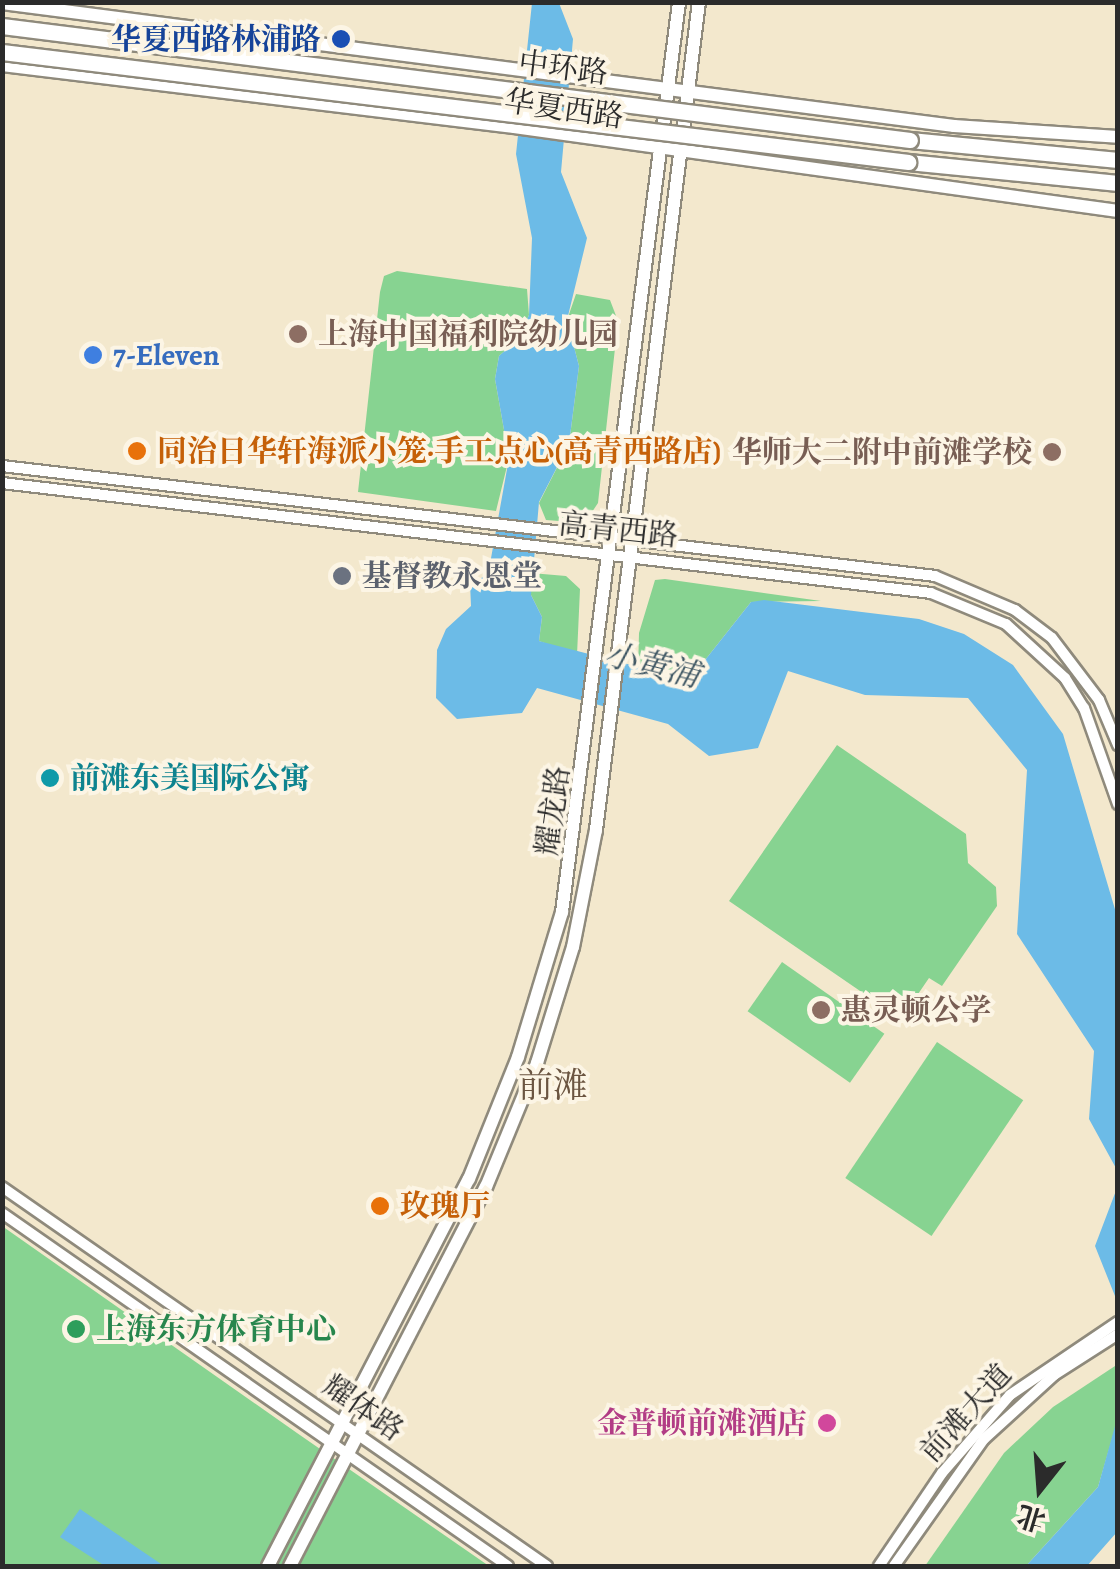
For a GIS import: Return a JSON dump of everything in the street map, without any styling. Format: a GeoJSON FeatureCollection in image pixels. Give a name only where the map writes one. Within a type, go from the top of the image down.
{"type":"FeatureCollection","features":[{"type":"Feature","properties":{"kind":"highway","name":"中环路"},"geometry":{"type":"LineString","coordinates":[[2,26],[910,140],[1118,160]]}},
{"type":"Feature","properties":{"kind":"highway","name":"中环路"},"geometry":{"type":"LineString","coordinates":[[2,52],[1118,183]]}},
{"type":"Feature","properties":{"kind":"main road","name":"耀龙路"},"geometry":{"type":"LineString","coordinates":[[271,1562],[469,1178],[518,1057],[562,912],[592,708],[679,2]]}},
{"type":"Feature","properties":{"kind":"main road","name":"耀龙路"},"geometry":{"type":"LineString","coordinates":[[290,1566],[486,1188],[537,1063],[586,888],[612,714],[699,2]]}},
{"type":"Feature","properties":{"kind":"main road","name":"华夏西路"},"geometry":{"type":"LineString","coordinates":[[2,4],[954,126],[1118,137]]}},
{"type":"Feature","properties":{"kind":"main road","name":"华夏西路"},"geometry":{"type":"LineString","coordinates":[[2,65],[514,127],[1118,211]]}},
{"type":"Feature","properties":{"kind":"street","name":"高青西路"},"geometry":{"type":"LineString","coordinates":[[2,466],[546,533],[633,538],[880,567],[980,592],[1016,610],[1065,653],[1099,700],[1118,745]]}},
{"type":"Feature","properties":{"kind":"street","name":"高青西路"},"geometry":{"type":"LineString","coordinates":[[2,484],[930,592],[1006,624],[1040,650],[1084,708],[1118,804]]}},
{"type":"Feature","properties":{"kind":"street","name":"耀体路"},"geometry":{"type":"LineString","coordinates":[[2,1186],[546,1566]]}},
{"type":"Feature","properties":{"kind":"street","name":"耀体路"},"geometry":{"type":"LineString","coordinates":[[2,1213],[508,1566]]}},
{"type":"Feature","properties":{"kind":"street","name":"前滩大道"},"geometry":{"type":"LineString","coordinates":[[880,1566],[974,1431],[1046,1365],[1114,1329]]}},
{"type":"Feature","properties":{"kind":"street","name":"前滩大道"},"geometry":{"type":"LineString","coordinates":[[894,1566],[984,1439],[1020,1402],[1114,1329]]}},
{"type":"Feature","properties":{"kind":"green space"},"geometry":{"type":"Polygon","coordinates":[[[397,271],[527,289],[529,315],[518,339],[499,356],[495,379],[509,458],[496,511],[358,492],[380,292],[384,276],[397,271]]]}},
{"type":"Feature","properties":{"kind":"green space"},"geometry":{"type":"Polygon","coordinates":[[[576,294],[610,300],[618,321],[598,503],[586,521],[573,522],[546,520],[539,503],[569,444],[579,366],[567,320],[576,294]]]}},
{"type":"Feature","properties":{"kind":"green space"},"geometry":{"type":"Polygon","coordinates":[[[531,573],[566,576],[580,589],[577,655],[539,641],[542,617],[531,595],[531,573]]]}},
{"type":"Feature","properties":{"kind":"green space"},"geometry":{"type":"Polygon","coordinates":[[[655,580],[821,601],[751,602],[694,674],[681,678],[638,672],[639,633],[655,580]]]}},
{"type":"Feature","properties":{"kind":"green space"},"geometry":{"type":"Polygon","coordinates":[[[837,745],[966,834],[968,863],[996,887],[997,906],[942,986],[929,978],[901,1019],[729,901],[837,745]]]}},
{"type":"Feature","properties":{"kind":"green space"},"geometry":{"type":"Polygon","coordinates":[[[782,962],[884,1034],[850,1083],[748,1011],[782,962]]]}},
{"type":"Feature","properties":{"kind":"green space"},"geometry":{"type":"Polygon","coordinates":[[[937,1042],[1023,1100],[932,1236],[845,1178],[937,1042]]]}},
{"type":"Feature","properties":{"kind":"green space","name":"上海东方体育中心"},"geometry":{"type":"Polygon","coordinates":[[[2,1226],[297,1433],[489,1566],[3,1566],[2,1226]]]}},
{"type":"Feature","properties":{"kind":"green space"},"geometry":{"type":"Polygon","coordinates":[[[1115,1366],[1117,1422],[1098,1487],[1026,1566],[925,1566],[1004,1453],[1053,1407],[1115,1366]]]}},
{"type":"Feature","properties":{"kind":"water"},"geometry":{"type":"Polygon","coordinates":[[[532,3],[559,3],[573,39],[561,172],[587,238],[567,320],[579,366],[569,444],[539,502],[531,595],[542,617],[539,641],[681,678],[694,674],[751,602],[764,600],[919,619],[964,634],[1013,665],[1063,734],[1117,916],[1117,1170],[1089,1119],[1094,1051],[1017,934],[1027,770],[968,698],[865,695],[788,671],[758,748],[709,756],[668,724],[537,688],[522,713],[457,719],[436,698],[437,650],[446,629],[471,606],[470,583],[488,575],[509,458],[495,379],[499,356],[518,339],[529,315],[532,238],[516,154],[532,3]]]}},
{"type":"Feature","properties":{"kind":"water"},"geometry":{"type":"Polygon","coordinates":[[[1117,1188],[1117,1375],[1115,1296],[1095,1246],[1117,1188]]]}},
{"type":"Feature","properties":{"kind":"water"},"geometry":{"type":"Polygon","coordinates":[[[1117,1419],[1117,1532],[1087,1566],[1026,1566],[1098,1487],[1117,1419]]]}},
{"type":"Feature","properties":{"kind":"water"},"geometry":{"type":"Polygon","coordinates":[[[80,1509],[164,1566],[105,1566],[60,1537],[80,1509]]]}},
{"type":"Feature","properties":{"kind":"place","name":"华夏西路林浦路"},"geometry":{"type":"Point","coordinates":[341,39]}},
{"type":"Feature","properties":{"kind":"place","name":"上海中国福利院幼儿园"},"geometry":{"type":"Point","coordinates":[298,334]}},
{"type":"Feature","properties":{"kind":"place","name":"7-Eleven"},"geometry":{"type":"Point","coordinates":[93,355]}},
{"type":"Feature","properties":{"kind":"place","name":"同治日华轩海派小笼·手工点心(高青西路店)"},"geometry":{"type":"Point","coordinates":[137,451]}},
{"type":"Feature","properties":{"kind":"place","name":"华师大二附中前滩学校"},"geometry":{"type":"Point","coordinates":[1052,452]}},
{"type":"Feature","properties":{"kind":"place","name":"基督教永恩堂"},"geometry":{"type":"Point","coordinates":[342,576]}},
{"type":"Feature","properties":{"kind":"place","name":"前滩东美国际公寓"},"geometry":{"type":"Point","coordinates":[50,778]}},
{"type":"Feature","properties":{"kind":"place","name":"惠灵顿公学"},"geometry":{"type":"Point","coordinates":[821,1010]}},
{"type":"Feature","properties":{"kind":"place","name":"玫瑰厅"},"geometry":{"type":"Point","coordinates":[380,1206]}},
{"type":"Feature","properties":{"kind":"place","name":"上海东方体育中心"},"geometry":{"type":"Point","coordinates":[76,1329]}},
{"type":"Feature","properties":{"kind":"place","name":"金普顿前滩酒店"},"geometry":{"type":"Point","coordinates":[827,1423]}},
{"type":"Feature","properties":{"kind":"district","name":"前滩"},"geometry":{"type":"Point","coordinates":[553,1085]}},
{"type":"Feature","properties":{"kind":"water label","name":"小黄浦"},"geometry":{"type":"Point","coordinates":[652,665]}}]}
